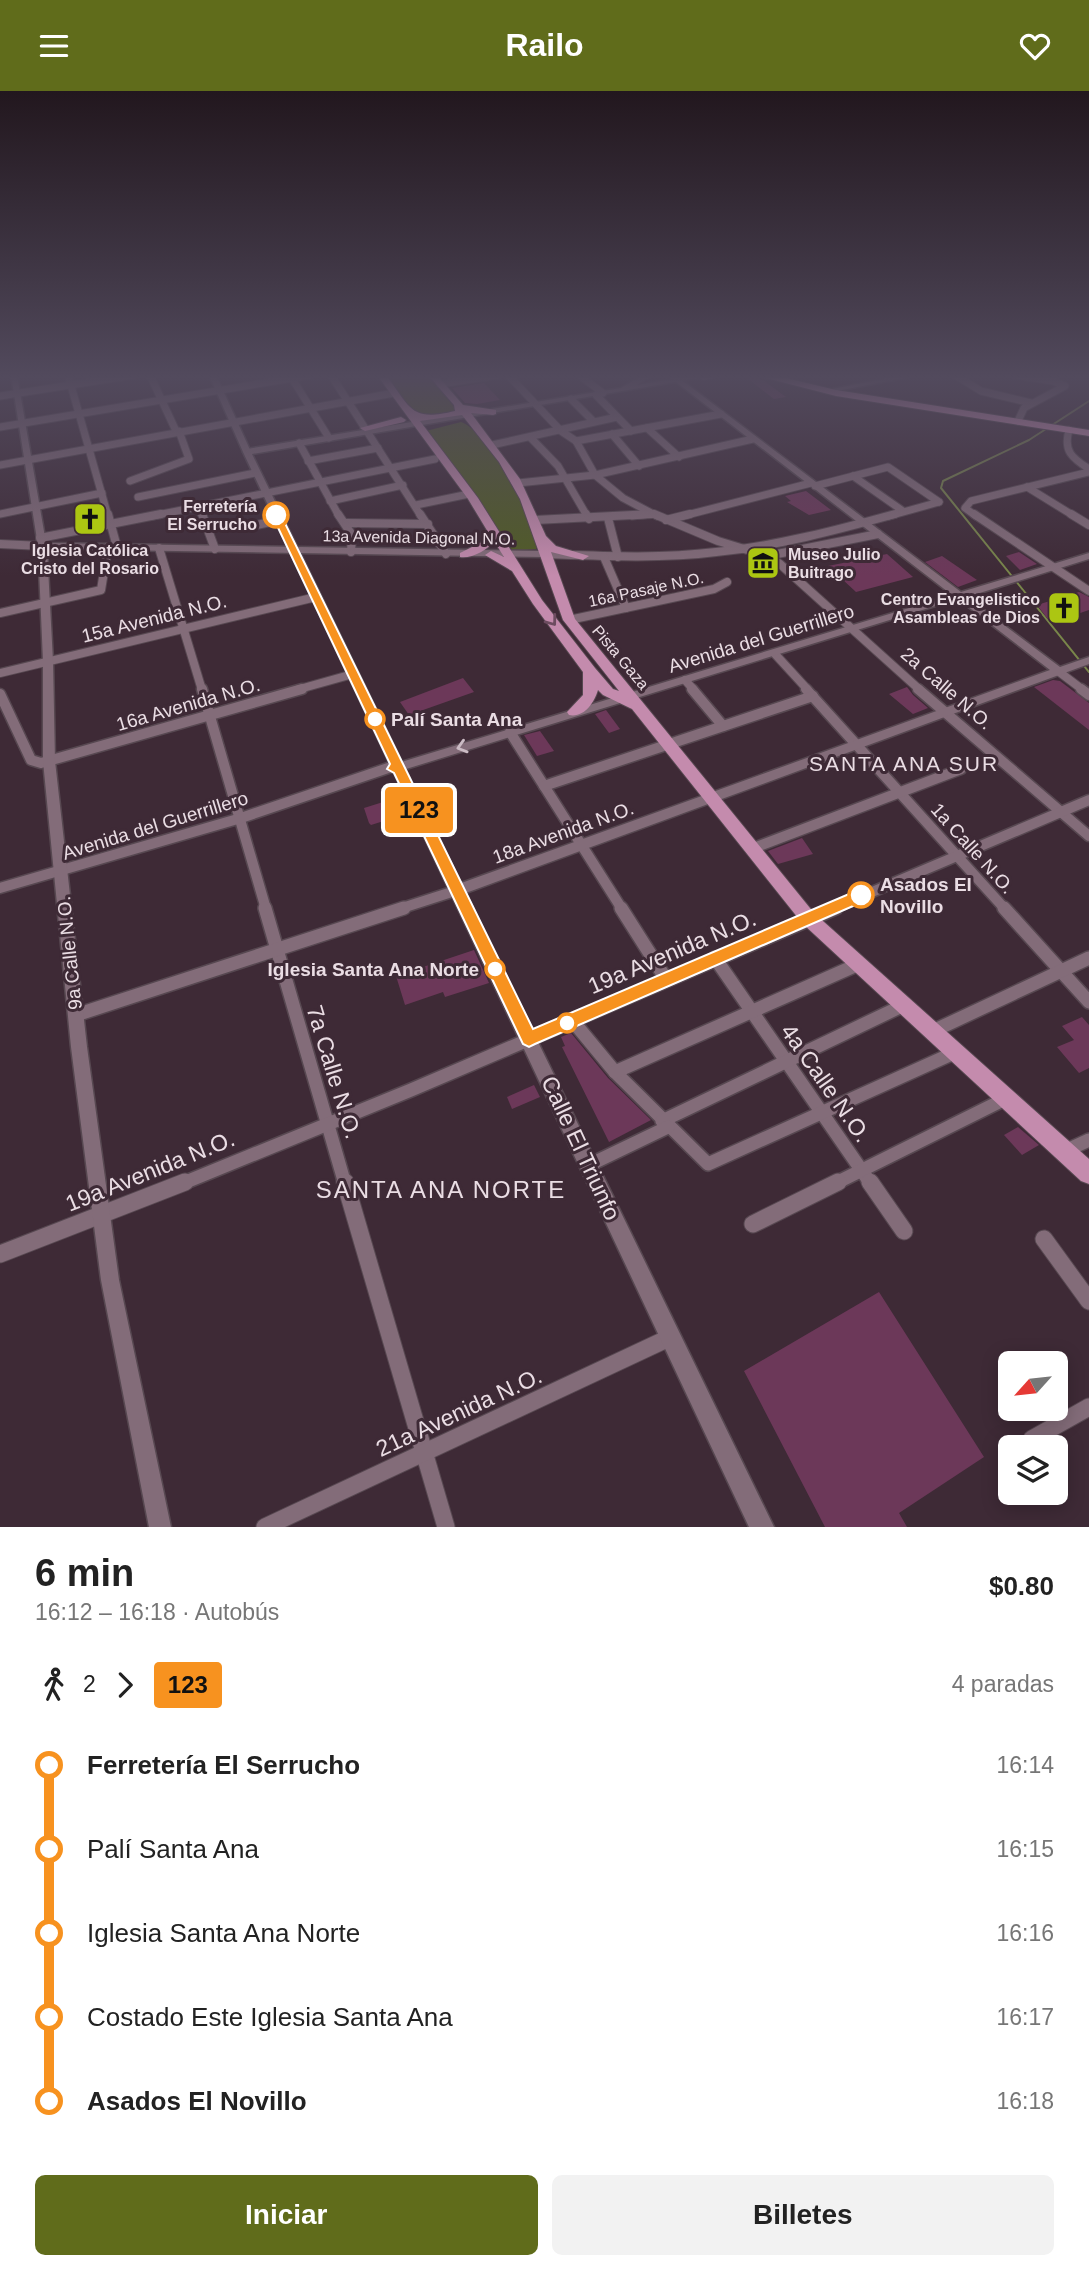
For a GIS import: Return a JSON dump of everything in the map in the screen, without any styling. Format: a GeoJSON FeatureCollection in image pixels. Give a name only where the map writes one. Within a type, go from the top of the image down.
{"type":"FeatureCollection","features":[{"type":"Feature","properties":{"kind":"main road"},"geometry":{"type":"LineString","coordinates":[[247,452],[305,442]]}},
{"type":"Feature","properties":{"kind":"main road","name":"Pista Gaza"},"geometry":{"type":"LineString","coordinates":[[431,442],[494,531],[537,601],[590,670],[608,692],[630,700]]}},
{"type":"Feature","properties":{"kind":"main road","name":"Pista Gaza"},"geometry":{"type":"LineString","coordinates":[[490,442],[518,483],[535,520],[544,554],[569,620],[630,700]]}},
{"type":"Feature","properties":{"kind":"main road","name":"Calle El Triunfo"},"geometry":{"type":"LineString","coordinates":[[247,452],[762,1527]]}},
{"type":"Feature","properties":{"kind":"main road"},"geometry":{"type":"LineString","coordinates":[[464,555],[486,544],[494,531]]}},
{"type":"Feature","properties":{"kind":"main road"},"geometry":{"type":"LineString","coordinates":[[539,536],[552,549],[583,556]]}},
{"type":"Feature","properties":{"kind":"main road"},"geometry":{"type":"LineString","coordinates":[[491,555],[518,569]]}},
{"type":"Feature","properties":{"kind":"main road"},"geometry":{"type":"LineString","coordinates":[[554,583],[560,565],[583,556]]}},
{"type":"Feature","properties":{"kind":"main road"},"geometry":{"type":"LineString","coordinates":[[574,712],[590,698],[593,685],[590,670]]}},
{"type":"Feature","properties":{"kind":"main road"},"geometry":{"type":"LineString","coordinates":[[630,700],[669,744],[808,918],[1089,1173]]}},
{"type":"Feature","properties":{"kind":"street","name":"9a Calle N.O."},"geometry":{"type":"LineString","coordinates":[[25,442],[41,542],[46,602],[49,761],[76,1016],[110,1280],[160,1527]]}},
{"type":"Feature","properties":{"kind":"street"},"geometry":{"type":"LineString","coordinates":[[0,613],[101,590],[113,547],[111,524],[87,442]]}},
{"type":"Feature","properties":{"kind":"street"},"geometry":{"type":"LineString","coordinates":[[0,465],[120,442]]}},
{"type":"Feature","properties":{"kind":"street"},"geometry":{"type":"LineString","coordinates":[[130,481],[189,459],[182,442]]}},
{"type":"Feature","properties":{"kind":"street"},"geometry":{"type":"LineString","coordinates":[[242,442],[247,452]]}},
{"type":"Feature","properties":{"kind":"street"},"geometry":{"type":"LineString","coordinates":[[374,442],[446,554]]}},
{"type":"Feature","properties":{"kind":"street"},"geometry":{"type":"LineString","coordinates":[[492,445],[506,442]]}},
{"type":"Feature","properties":{"kind":"street"},"geometry":{"type":"LineString","coordinates":[[535,442],[558,466],[589,519]]}},
{"type":"Feature","properties":{"kind":"street"},"geometry":{"type":"LineString","coordinates":[[577,442],[595,475]]}},
{"type":"Feature","properties":{"kind":"street"},"geometry":{"type":"LineString","coordinates":[[619,442],[639,466]]}},
{"type":"Feature","properties":{"kind":"street"},"geometry":{"type":"LineString","coordinates":[[662,442],[679,457]]}},
{"type":"Feature","properties":{"kind":"street"},"geometry":{"type":"LineString","coordinates":[[518,483],[595,475],[741,442]]}},
{"type":"Feature","properties":{"kind":"street"},"geometry":{"type":"LineString","coordinates":[[757,442],[1089,695]]}},
{"type":"Feature","properties":{"kind":"street"},"geometry":{"type":"LineString","coordinates":[[1064,442],[1066,449],[1089,471]]}},
{"type":"Feature","properties":{"kind":"street"},"geometry":{"type":"LineString","coordinates":[[299,443],[352,535],[351,552]]}},
{"type":"Feature","properties":{"kind":"street"},"geometry":{"type":"LineString","coordinates":[[308,461],[378,448]]}},
{"type":"Feature","properties":{"kind":"street"},"geometry":{"type":"LineString","coordinates":[[41,542],[111,524],[435,459]]}},
{"type":"Feature","properties":{"kind":"street"},"geometry":{"type":"LineString","coordinates":[[544,554],[618,557],[740,549],[863,523],[939,502],[888,467],[666,520]]}},
{"type":"Feature","properties":{"kind":"street"},"geometry":{"type":"LineString","coordinates":[[1089,471],[967,503],[965,508],[1089,591]]}},
{"type":"Feature","properties":{"kind":"street"},"geometry":{"type":"LineString","coordinates":[[138,497],[255,473]]}},
{"type":"Feature","properties":{"kind":"street","name":"2a Calle N.O."},"geometry":{"type":"LineString","coordinates":[[595,475],[623,498],[652,514],[767,557],[780,565],[944,712],[1089,836]]}},
{"type":"Feature","properties":{"kind":"street"},"geometry":{"type":"LineString","coordinates":[[853,476],[903,512]]}},
{"type":"Feature","properties":{"kind":"street"},"geometry":{"type":"LineString","coordinates":[[330,501],[403,485]]}},
{"type":"Feature","properties":{"kind":"street"},"geometry":{"type":"LineString","coordinates":[[1027,487],[1089,525]]}},
{"type":"Feature","properties":{"kind":"street"},"geometry":{"type":"LineString","coordinates":[[0,514],[102,493]]}},
{"type":"Feature","properties":{"kind":"street"},"geometry":{"type":"LineString","coordinates":[[416,505],[469,494]]}},
{"type":"Feature","properties":{"kind":"street"},"geometry":{"type":"LineString","coordinates":[[200,507],[215,549]]}},
{"type":"Feature","properties":{"kind":"street"},"geometry":{"type":"LineString","coordinates":[[535,520],[652,514]]}},
{"type":"Feature","properties":{"kind":"street"},"geometry":{"type":"LineString","coordinates":[[608,518],[618,557]]}},
{"type":"Feature","properties":{"kind":"street"},"geometry":{"type":"LineString","coordinates":[[248,527],[279,520]]}},
{"type":"Feature","properties":{"kind":"street"},"geometry":{"type":"LineString","coordinates":[[346,523],[428,524]]}},
{"type":"Feature","properties":{"kind":"street"},"geometry":{"type":"LineString","coordinates":[[767,557],[878,534]]}},
{"type":"Feature","properties":{"kind":"street","name":"13a Avenida Diagonal N.O."},"geometry":{"type":"LineString","coordinates":[[0,544],[41,542],[113,547],[464,555],[544,554]]}},
{"type":"Feature","properties":{"kind":"street","name":"7a Calle N.O."},"geometry":{"type":"LineString","coordinates":[[159,548],[241,818],[276,948],[446,1527]]}},
{"type":"Feature","properties":{"kind":"street","name":"Avenida del Guerrillero"},"geometry":{"type":"LineString","coordinates":[[0,888],[241,818],[574,712],[630,700],[685,680],[1089,556]]}},
{"type":"Feature","properties":{"kind":"street"},"geometry":{"type":"LineString","coordinates":[[604,557],[612,582],[626,608]]}},
{"type":"Feature","properties":{"kind":"street","name":"16a Pasaje N.O."},"geometry":{"type":"LineString","coordinates":[[569,620],[714,589],[727,582]]}},
{"type":"Feature","properties":{"kind":"street","name":"15a Avenida N.O."},"geometry":{"type":"LineString","coordinates":[[0,673],[316,597]]}},
{"type":"Feature","properties":{"kind":"street","name":"1a Calle N.O."},"geometry":{"type":"LineString","coordinates":[[775,654],[1089,1002]]}},
{"type":"Feature","properties":{"kind":"street","name":"18a Avenida N.O."},"geometry":{"type":"LineString","coordinates":[[76,1016],[458,890],[1084,662]]}},
{"type":"Feature","properties":{"kind":"street","name":"16a Avenida N.O."},"geometry":{"type":"LineString","coordinates":[[0,694],[31,760],[49,761],[353,674]]}},
{"type":"Feature","properties":{"kind":"street"},"geometry":{"type":"LineString","coordinates":[[685,680],[723,726]]}},
{"type":"Feature","properties":{"kind":"street"},"geometry":{"type":"LineString","coordinates":[[544,786],[813,696]]}},
{"type":"Feature","properties":{"kind":"street"},"geometry":{"type":"LineString","coordinates":[[510,732],[666,979]]}},
{"type":"Feature","properties":{"kind":"street"},"geometry":{"type":"LineString","coordinates":[[751,849],[961,769]]}},
{"type":"Feature","properties":{"kind":"street","name":"19a Avenida N.O."},"geometry":{"type":"LineString","coordinates":[[0,1254],[101,1216],[529,1039],[1089,800]]}},
{"type":"Feature","properties":{"kind":"street","name":"4a Calle N.O."},"geometry":{"type":"LineString","coordinates":[[715,958],[904,1231]]}},
{"type":"Feature","properties":{"kind":"street"},"geometry":{"type":"LineString","coordinates":[[933,1031],[1089,958]]}},
{"type":"Feature","properties":{"kind":"street"},"geometry":{"type":"LineString","coordinates":[[615,1072],[859,964]]}},
{"type":"Feature","properties":{"kind":"street"},"geometry":{"type":"LineString","coordinates":[[589,1165],[786,1062],[904,1005]]}},
{"type":"Feature","properties":{"kind":"street"},"geometry":{"type":"LineString","coordinates":[[572,1020],[615,1072],[708,1164],[956,1052]]}},
{"type":"Feature","properties":{"kind":"street"},"geometry":{"type":"LineString","coordinates":[[753,1224],[1007,1098]]}},
{"type":"Feature","properties":{"kind":"street"},"geometry":{"type":"LineString","coordinates":[[1065,1151],[1089,1140]]}},
{"type":"Feature","properties":{"kind":"street"},"geometry":{"type":"LineString","coordinates":[[1044,1239],[1089,1301]]}},
{"type":"Feature","properties":{"kind":"street","name":"21a Avenida N.O."},"geometry":{"type":"LineString","coordinates":[[265,1527],[671,1337]]}},
{"type":"Feature","properties":{"kind":"street"},"geometry":{"type":"LineString","coordinates":[[1039,1435],[1089,1407]]}},
{"type":"Feature","properties":{"kind":"green space"},"geometry":{"type":"Polygon","coordinates":[[[434,442],[485,442],[494,453],[519,494],[538,546],[536,549],[513,551],[434,442]]]}},
{"type":"Feature","properties":{"kind":"building"},"geometry":{"type":"Polygon","coordinates":[[[806,491],[831,510],[809,515],[787,502],[791,501],[785,496],[806,491]]]}},
{"type":"Feature","properties":{"kind":"building"},"geometry":{"type":"Polygon","coordinates":[[[1019,552],[1037,564],[1020,570],[1006,556],[1019,552]]]}},
{"type":"Feature","properties":{"kind":"building"},"geometry":{"type":"Polygon","coordinates":[[[887,554],[913,577],[856,592],[828,566],[887,554]]]}},
{"type":"Feature","properties":{"kind":"building"},"geometry":{"type":"Polygon","coordinates":[[[942,556],[977,580],[958,587],[925,562],[942,556]]]}},
{"type":"Feature","properties":{"kind":"building","name":"Centro Evangelistico Asambleas de Dios"},"geometry":{"type":"Polygon","coordinates":[[[1079,592],[1089,597],[1089,610],[1051,623],[1037,605],[1079,592]]]}},
{"type":"Feature","properties":{"kind":"building"},"geometry":{"type":"Polygon","coordinates":[[[463,678],[474,692],[409,715],[400,702],[463,678]]]}},
{"type":"Feature","properties":{"kind":"building"},"geometry":{"type":"Polygon","coordinates":[[[1053,680],[1060,681],[1089,703],[1089,730],[1034,687],[1053,680]]]}},
{"type":"Feature","properties":{"kind":"building"},"geometry":{"type":"Polygon","coordinates":[[[907,687],[928,708],[913,714],[889,694],[907,687]]]}},
{"type":"Feature","properties":{"kind":"building"},"geometry":{"type":"Polygon","coordinates":[[[606,710],[620,729],[609,733],[595,714],[606,710]]]}},
{"type":"Feature","properties":{"kind":"building"},"geometry":{"type":"Polygon","coordinates":[[[540,731],[554,751],[537,756],[524,735],[540,731]]]}},
{"type":"Feature","properties":{"kind":"building"},"geometry":{"type":"Polygon","coordinates":[[[399,797],[406,814],[371,825],[369,823],[364,808],[399,797]]]}},
{"type":"Feature","properties":{"kind":"building"},"geometry":{"type":"Polygon","coordinates":[[[802,838],[813,854],[778,864],[768,851],[802,838]]]}},
{"type":"Feature","properties":{"kind":"building"},"geometry":{"type":"Polygon","coordinates":[[[474,950],[489,983],[445,997],[443,992],[405,1005],[396,976],[474,950]]]}},
{"type":"Feature","properties":{"kind":"building"},"geometry":{"type":"Polygon","coordinates":[[[1082,1017],[1089,1025],[1089,1068],[1079,1073],[1057,1047],[1074,1040],[1062,1026],[1082,1017]]]}},
{"type":"Feature","properties":{"kind":"building"},"geometry":{"type":"Polygon","coordinates":[[[571,1033],[608,1078],[651,1120],[609,1142],[562,1047],[565,1046],[561,1037],[571,1033]]]}},
{"type":"Feature","properties":{"kind":"building"},"geometry":{"type":"Polygon","coordinates":[[[534,1085],[540,1097],[512,1109],[507,1097],[534,1085]]]}},
{"type":"Feature","properties":{"kind":"building"},"geometry":{"type":"Polygon","coordinates":[[[1018,1127],[1039,1145],[1022,1155],[1004,1135],[1018,1127]]]}},
{"type":"Feature","properties":{"kind":"building"},"geometry":{"type":"Polygon","coordinates":[[[879,1292],[984,1457],[899,1513],[907,1527],[825,1527],[744,1371],[879,1292]]]}},
{"type":"Feature","properties":{"kind":"waterway"},"geometry":{"type":"LineString","coordinates":[[1025,442],[943,481],[941,488],[1089,672]]}},
{"type":"Feature","properties":{"kind":"bus line","name":"123"},"geometry":{"type":"LineString","coordinates":[[276,515],[397,765],[394,769],[399,770],[529,1039],[861,895]]}},
{"type":"Feature","properties":{"kind":"place","name":"Ferretería El Serrucho"},"geometry":{"type":"Point","coordinates":[276,515]}},
{"type":"Feature","properties":{"kind":"place","name":"Iglesia Católica Cristo del Rosario"},"geometry":{"type":"Point","coordinates":[90,519]}},
{"type":"Feature","properties":{"kind":"place","name":"Museo Julio Buitrago"},"geometry":{"type":"Point","coordinates":[763,563]}},
{"type":"Feature","properties":{"kind":"place","name":"Centro Evangelistico Asambleas de Dios"},"geometry":{"type":"Point","coordinates":[1064,608]}},
{"type":"Feature","properties":{"kind":"place","name":"Palí Santa Ana"},"geometry":{"type":"Point","coordinates":[375,719]}},
{"type":"Feature","properties":{"kind":"place","name":"Asados El Novillo"},"geometry":{"type":"Point","coordinates":[861,895]}},
{"type":"Feature","properties":{"kind":"place","name":"Iglesia Santa Ana Norte"},"geometry":{"type":"Point","coordinates":[495,969]}},
{"type":"Feature","properties":{"kind":"district","name":"SANTA ANA SUR"},"geometry":{"type":"Point","coordinates":[904,764]}},
{"type":"Feature","properties":{"kind":"district","name":"SANTA ANA NORTE"},"geometry":{"type":"Point","coordinates":[441,1190]}}]}
